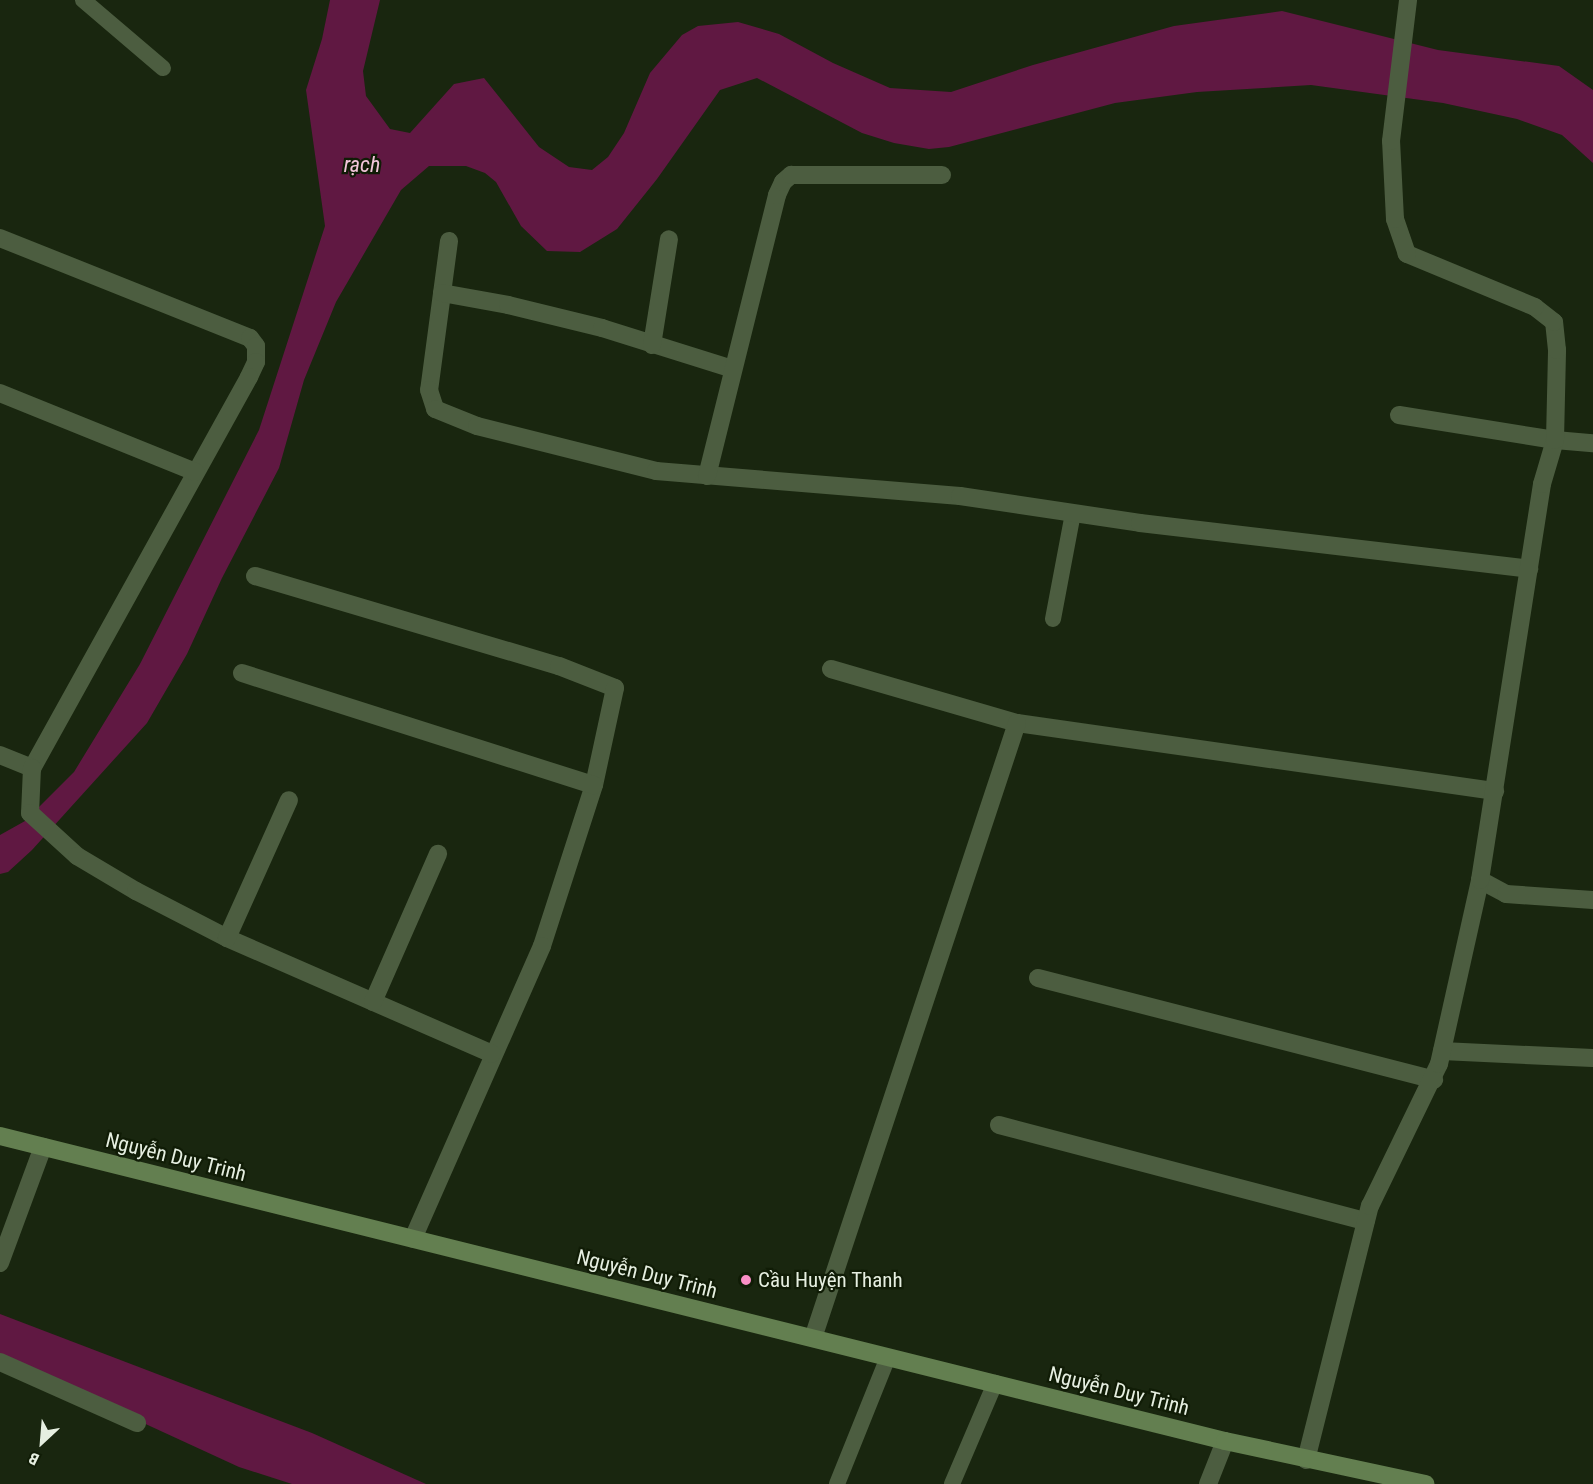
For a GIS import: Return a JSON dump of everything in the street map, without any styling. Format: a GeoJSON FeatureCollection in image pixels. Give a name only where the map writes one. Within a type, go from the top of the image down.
{"type":"FeatureCollection","features":[{"type":"Feature","properties":{"kind":"main road","name":"Nguyễn Duy Trinh"},"geometry":{"type":"LineString","coordinates":[[0,1136],[1225,1441],[1425,1484]]}},
{"type":"Feature","properties":{"kind":"street"},"geometry":{"type":"LineString","coordinates":[[1306,1460],[1370,1206],[1434,1080],[1442,1051],[1480,880],[1542,484],[1555,440],[1557,351],[1554,322],[1535,307],[1407,254],[1395,219],[1391,141],[1408,0]]}},
{"type":"Feature","properties":{"kind":"street"},"geometry":{"type":"LineString","coordinates":[[706,476],[777,195],[783,182],[791,175],[942,175]]}},
{"type":"Feature","properties":{"kind":"street"},"geometry":{"type":"LineString","coordinates":[[0,238],[250,338],[256,346],[256,362],[32,768],[30,813],[77,856],[136,891],[226,938],[492,1054]]}},
{"type":"Feature","properties":{"kind":"street"},"geometry":{"type":"LineString","coordinates":[[652,345],[669,239]]}},
{"type":"Feature","properties":{"kind":"street"},"geometry":{"type":"LineString","coordinates":[[449,241],[429,390],[435,409],[477,426],[656,471],[960,496],[1073,513],[1528,569]]}},
{"type":"Feature","properties":{"kind":"street"},"geometry":{"type":"LineString","coordinates":[[442,293],[602,328],[733,369]]}},
{"type":"Feature","properties":{"kind":"street"},"geometry":{"type":"LineString","coordinates":[[0,393],[196,472]]}},
{"type":"Feature","properties":{"kind":"street"},"geometry":{"type":"LineString","coordinates":[[1399,415],[1555,440],[1593,443]]}},
{"type":"Feature","properties":{"kind":"street"},"geometry":{"type":"LineString","coordinates":[[255,576],[559,666],[615,688],[594,785],[542,946],[492,1054],[471,1108],[413,1239]]}},
{"type":"Feature","properties":{"kind":"street"},"geometry":{"type":"LineString","coordinates":[[831,669],[1017,723],[1495,791]]}},
{"type":"Feature","properties":{"kind":"street"},"geometry":{"type":"LineString","coordinates":[[242,673],[594,785]]}},
{"type":"Feature","properties":{"kind":"street"},"geometry":{"type":"LineString","coordinates":[[813,1338],[1017,723]]}},
{"type":"Feature","properties":{"kind":"street"},"geometry":{"type":"LineString","coordinates":[[0,754],[32,768]]}},
{"type":"Feature","properties":{"kind":"street"},"geometry":{"type":"LineString","coordinates":[[226,938],[289,800]]}},
{"type":"Feature","properties":{"kind":"street"},"geometry":{"type":"LineString","coordinates":[[373,1002],[438,854]]}},
{"type":"Feature","properties":{"kind":"street"},"geometry":{"type":"LineString","coordinates":[[1480,880],[1506,894],[1593,900]]}},
{"type":"Feature","properties":{"kind":"street"},"geometry":{"type":"LineString","coordinates":[[1038,978],[1434,1080]]}},
{"type":"Feature","properties":{"kind":"street"},"geometry":{"type":"LineString","coordinates":[[1442,1051],[1593,1058]]}},
{"type":"Feature","properties":{"kind":"street"},"geometry":{"type":"LineString","coordinates":[[999,1125],[1366,1221]]}},
{"type":"Feature","properties":{"kind":"street"},"geometry":{"type":"LineString","coordinates":[[0,1263],[43,1147]]}},
{"type":"Feature","properties":{"kind":"street"},"geometry":{"type":"LineString","coordinates":[[0,1362],[137,1423]]}},
{"type":"Feature","properties":{"kind":"street"},"geometry":{"type":"LineString","coordinates":[[1208,1484],[1225,1441]]}},
{"type":"Feature","properties":{"kind":"lane"},"geometry":{"type":"LineString","coordinates":[[83,0],[163,68]]}},
{"type":"Feature","properties":{"kind":"lane"},"geometry":{"type":"LineString","coordinates":[[1053,619],[1073,513]]}},
{"type":"Feature","properties":{"kind":"lane"},"geometry":{"type":"LineString","coordinates":[[837,1484],[888,1357]]}},
{"type":"Feature","properties":{"kind":"lane"},"geometry":{"type":"LineString","coordinates":[[952,1484],[995,1383]]}},
{"type":"Feature","properties":{"kind":"water","name":"rạch"},"geometry":{"type":"Polygon","coordinates":[[[330,0],[380,0],[363,71],[366,96],[390,129],[410,133],[454,84],[484,78],[539,147],[569,167],[592,170],[608,157],[624,133],[650,73],[682,35],[698,26],[738,22],[779,34],[833,63],[890,88],[951,92],[1033,65],[1174,26],[1282,11],[1438,50],[1559,66],[1593,90],[1593,163],[1562,135],[1517,119],[1443,103],[1311,85],[1197,92],[1115,103],[949,147],[929,149],[894,143],[862,133],[757,78],[720,90],[657,179],[617,229],[580,252],[547,251],[521,226],[496,182],[485,173],[466,166],[429,166],[401,190],[336,302],[304,380],[279,468],[222,578],[187,654],[147,723],[32,850],[8,872],[0,874],[0,835],[25,821],[74,772],[140,664],[259,430],[325,226],[306,90],[322,39],[330,0]]]}},
{"type":"Feature","properties":{"kind":"water"},"geometry":{"type":"Polygon","coordinates":[[[0,1314],[312,1433],[426,1484],[292,1484],[239,1467],[0,1357],[0,1314]]]}},
{"type":"Feature","properties":{"kind":"place","name":"Cầu Huyện Thanh"},"geometry":{"type":"Point","coordinates":[746,1280]}}]}
